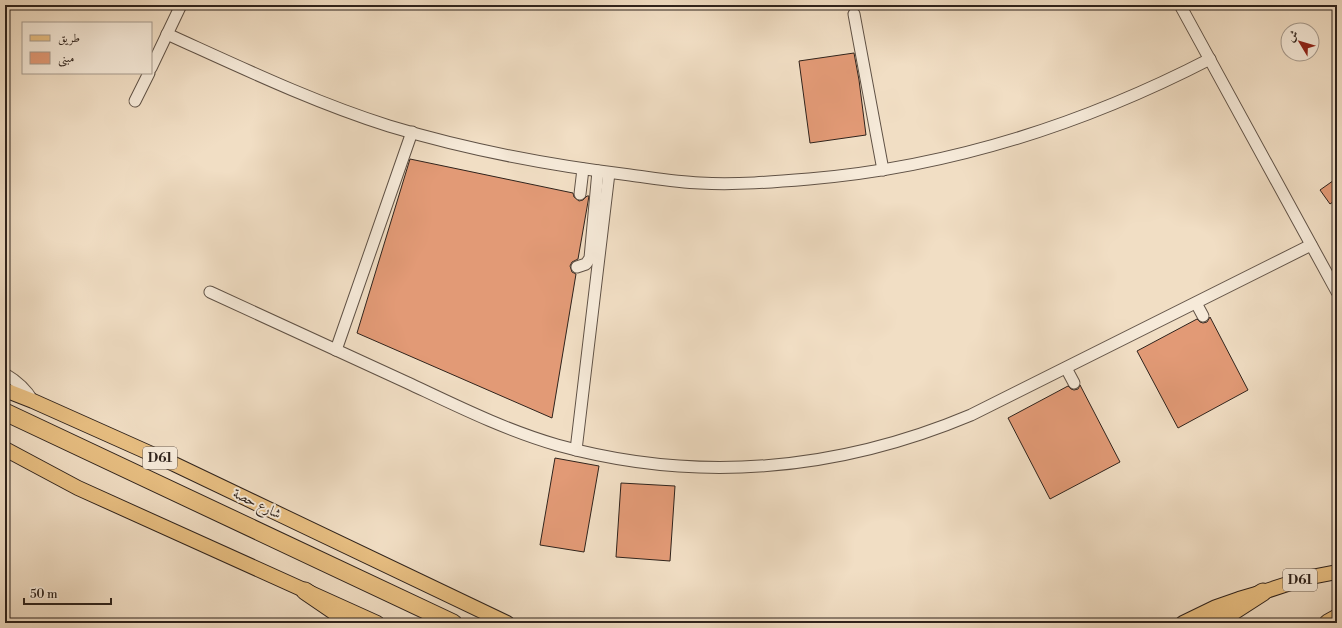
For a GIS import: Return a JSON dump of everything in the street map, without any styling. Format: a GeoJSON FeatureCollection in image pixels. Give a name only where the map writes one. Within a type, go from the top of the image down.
{"type":"FeatureCollection","features":[{"type":"Feature","properties":{"kind":"highway"},"geometry":{"type":"LineString","coordinates":[[5,412],[453,623]]}},
{"type":"Feature","properties":{"kind":"highway"},"geometry":{"type":"LineString","coordinates":[[305,591],[352,623]]}},
{"type":"Feature","properties":{"kind":"highway"},"geometry":{"type":"LineString","coordinates":[[1215,623],[1263,592]]}},
{"type":"Feature","properties":{"kind":"highway"},"geometry":{"type":"LineString","coordinates":[[1328,623],[1337,618]]}},
{"type":"Feature","properties":{"kind":"main road","name":"شارع حصة"},"geometry":{"type":"LineString","coordinates":[[5,390],[33,401],[181,468],[507,623]]}},
{"type":"Feature","properties":{"kind":"main road"},"geometry":{"type":"LineString","coordinates":[[5,449],[78,488],[377,623]]}},
{"type":"Feature","properties":{"kind":"main road","name":"D61"},"geometry":{"type":"LineString","coordinates":[[1183,623],[1216,607],[1239,599],[1306,578],[1337,572]]}},
{"type":"Feature","properties":{"kind":"street"},"geometry":{"type":"LineString","coordinates":[[152,66],[181,5]]}},
{"type":"Feature","properties":{"kind":"street"},"geometry":{"type":"LineString","coordinates":[[1180,5],[1337,292]]}},
{"type":"Feature","properties":{"kind":"street"},"geometry":{"type":"LineString","coordinates":[[854,14],[883,170]]}},
{"type":"Feature","properties":{"kind":"street"},"geometry":{"type":"LineString","coordinates":[[167,34],[354,114],[462,146],[544,164],[700,183],[792,181],[883,170],[951,157],[1051,128],[1090,114],[1148,90],[1210,59]]}},
{"type":"Feature","properties":{"kind":"street"},"geometry":{"type":"LineString","coordinates":[[135,102],[149,74]]}},
{"type":"Feature","properties":{"kind":"street"},"geometry":{"type":"LineString","coordinates":[[336,350],[412,132]]}},
{"type":"Feature","properties":{"kind":"street"},"geometry":{"type":"LineString","coordinates":[[580,194],[583,169]]}},
{"type":"Feature","properties":{"kind":"street"},"geometry":{"type":"LineString","coordinates":[[577,267],[586,264],[590,258],[591,204],[598,171]]}},
{"type":"Feature","properties":{"kind":"street"},"geometry":{"type":"LineString","coordinates":[[576,450],[609,172]]}},
{"type":"Feature","properties":{"kind":"street"},"geometry":{"type":"LineString","coordinates":[[210,292],[499,425],[527,436],[576,450],[614,458],[644,462],[704,467],[765,466],[826,459],[885,446],[943,427],[971,415],[1311,245]]}},
{"type":"Feature","properties":{"kind":"street"},"geometry":{"type":"LineString","coordinates":[[1196,303],[1203,316]]}},
{"type":"Feature","properties":{"kind":"street"},"geometry":{"type":"LineString","coordinates":[[1066,368],[1074,383]]}},
{"type":"Feature","properties":{"kind":"street"},"geometry":{"type":"LineString","coordinates":[[5,374],[19,383],[33,401]]}},
{"type":"Feature","properties":{"kind":"building"},"geometry":{"type":"Polygon","coordinates":[[[854,53],[866,135],[810,143],[799,61],[854,53]]]}},
{"type":"Feature","properties":{"kind":"building"},"geometry":{"type":"Polygon","coordinates":[[[410,159],[573,193],[574,197],[579,201],[589,196],[578,259],[572,262],[570,266],[572,272],[576,274],[552,418],[357,333],[410,159]]]}},
{"type":"Feature","properties":{"kind":"building"},"geometry":{"type":"Polygon","coordinates":[[[1337,178],[1337,199],[1330,204],[1320,190],[1337,178]]]}},
{"type":"Feature","properties":{"kind":"building"},"geometry":{"type":"Polygon","coordinates":[[[1210,317],[1248,390],[1178,428],[1137,351],[1197,319],[1203,323],[1207,322],[1210,317]]]}},
{"type":"Feature","properties":{"kind":"building"},"geometry":{"type":"Polygon","coordinates":[[[1080,385],[1120,462],[1050,499],[1008,418],[1068,386],[1074,390],[1078,389],[1080,385]]]}},
{"type":"Feature","properties":{"kind":"building"},"geometry":{"type":"Polygon","coordinates":[[[555,458],[599,466],[584,552],[540,545],[555,458]]]}},
{"type":"Feature","properties":{"kind":"building"},"geometry":{"type":"Polygon","coordinates":[[[621,483],[675,486],[670,561],[616,557],[621,483]]]}}]}
